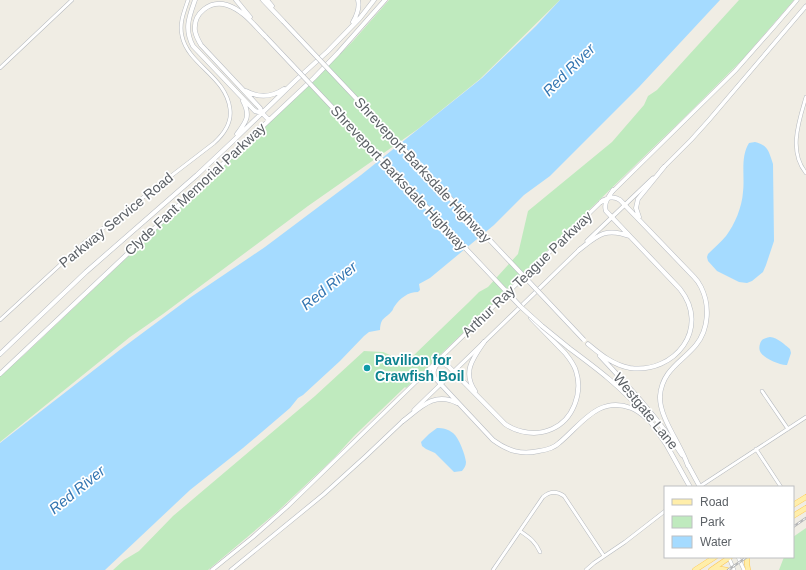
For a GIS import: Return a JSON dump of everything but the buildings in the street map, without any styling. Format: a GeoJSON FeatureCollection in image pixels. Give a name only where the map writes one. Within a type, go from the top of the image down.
{"type":"FeatureCollection","features":[{"type":"Feature","properties":{"kind":"main road"},"geometry":{"type":"LineString","coordinates":[[195,0],[187,27],[190,41],[197,52],[241,97],[255,111],[262,113]]}},
{"type":"Feature","properties":{"kind":"main road","name":"Shreveport Barksdale Highway"},"geometry":{"type":"LineString","coordinates":[[236,0],[265,36],[521,307],[569,348]]}},
{"type":"Feature","properties":{"kind":"main road","name":"Shreveport-Barksdale Highway"},"geometry":{"type":"LineString","coordinates":[[263,0],[584,340]]}},
{"type":"Feature","properties":{"kind":"main road"},"geometry":{"type":"LineString","coordinates":[[267,0],[283,21]]}},
{"type":"Feature","properties":{"kind":"main road"},"geometry":{"type":"LineString","coordinates":[[348,31],[357,15],[358,0]]}},
{"type":"Feature","properties":{"kind":"main road"},"geometry":{"type":"LineString","coordinates":[[368,0],[373,0],[380,7]]}},
{"type":"Feature","properties":{"kind":"main road","name":"Clyde Fant Memorial Parkway"},"geometry":{"type":"LineString","coordinates":[[0,354],[86,272],[197,175],[328,51],[360,18],[373,0]]}},
{"type":"Feature","properties":{"kind":"main road","name":"Clyde Fant Memorial Parkway"},"geometry":{"type":"LineString","coordinates":[[0,374],[314,78],[385,0]]}},
{"type":"Feature","properties":{"kind":"main road"},"geometry":{"type":"LineString","coordinates":[[265,36],[244,15],[234,7],[225,4],[218,3],[207,6],[196,19],[195,30],[201,45],[260,108],[268,120]]}},
{"type":"Feature","properties":{"kind":"main road"},"geometry":{"type":"LineString","coordinates":[[243,89],[257,95],[273,95],[283,90],[296,80]]}},
{"type":"Feature","properties":{"kind":"main road"},"geometry":{"type":"LineString","coordinates":[[232,142],[245,125],[248,117],[246,106],[241,97]]}},
{"type":"Feature","properties":{"kind":"main road"},"geometry":{"type":"LineString","coordinates":[[642,222],[636,210],[636,204],[638,199],[664,167]]}},
{"type":"Feature","properties":{"kind":"main road"},"geometry":{"type":"LineString","coordinates":[[588,344],[621,366],[636,368],[650,367],[666,361],[679,351],[687,340],[691,325],[692,316],[689,302],[680,289],[606,211],[605,204],[613,190]]}},
{"type":"Feature","properties":{"kind":"main road"},"geometry":{"type":"LineString","coordinates":[[601,202],[613,197],[618,198],[625,204],[694,277],[701,286],[705,295],[707,314],[704,331],[696,345],[669,371],[661,388],[660,397],[663,412],[683,452],[688,466]]}},
{"type":"Feature","properties":{"kind":"main road"},"geometry":{"type":"LineString","coordinates":[[579,250],[596,237],[605,233],[616,232],[630,236]]}},
{"type":"Feature","properties":{"kind":"main road"},"geometry":{"type":"LineString","coordinates":[[429,370],[440,364],[445,364],[482,399],[505,424],[519,431],[536,433],[546,432],[559,425],[570,414],[576,403],[578,396],[578,384],[576,371],[565,353],[521,307]]}},
{"type":"Feature","properties":{"kind":"main road","name":"Westgate Lane"},"geometry":{"type":"LineString","coordinates":[[584,340],[647,407],[668,435],[688,466],[698,486]]}},
{"type":"Feature","properties":{"kind":"main road"},"geometry":{"type":"LineString","coordinates":[[482,399],[472,385],[469,371],[472,360],[484,342]]}},
{"type":"Feature","properties":{"kind":"main road","name":"Westgate Lane"},"geometry":{"type":"LineString","coordinates":[[569,348],[624,391],[651,422],[666,444],[689,486]]}},
{"type":"Feature","properties":{"kind":"main road"},"geometry":{"type":"LineString","coordinates":[[441,358],[433,371],[435,378],[493,440],[509,449],[524,453],[545,450],[558,444],[584,419],[598,409],[613,405],[622,405],[638,411],[651,422]]}},
{"type":"Feature","properties":{"kind":"main road"},"geometry":{"type":"LineString","coordinates":[[403,421],[425,404],[435,399],[452,400],[460,404]]}},
{"type":"Feature","properties":{"kind":"main road"},"geometry":{"type":"LineString","coordinates":[[794,504],[806,497]]}},
{"type":"Feature","properties":{"kind":"main road"},"geometry":{"type":"LineString","coordinates":[[794,507],[798,513]]}},
{"type":"Feature","properties":{"kind":"main road"},"geometry":{"type":"LineString","coordinates":[[794,515],[806,508]]}},
{"type":"Feature","properties":{"kind":"main road"},"geometry":{"type":"LineString","coordinates":[[711,570],[728,558]]}},
{"type":"Feature","properties":{"kind":"main road"},"geometry":{"type":"LineString","coordinates":[[747,558],[748,570]]}},
{"type":"Feature","properties":{"kind":"main road"},"geometry":{"type":"LineString","coordinates":[[695,570],[709,559]]}},
{"type":"Feature","properties":{"kind":"main road"},"geometry":{"type":"LineString","coordinates":[[715,570],[727,570]]}},
{"type":"Feature","properties":{"kind":"street"},"geometry":{"type":"LineString","coordinates":[[0,68],[72,0]]}},
{"type":"Feature","properties":{"kind":"street","name":"Parkway Service Road"},"geometry":{"type":"LineString","coordinates":[[0,320],[85,242],[214,143],[227,127],[231,111],[228,97],[224,90],[190,53],[184,43],[181,28],[188,0]]}},
{"type":"Feature","properties":{"kind":"street","name":"Arthur Ray Teague Parkway"},"geometry":{"type":"LineString","coordinates":[[212,570],[288,506],[429,370],[734,71],[797,0]]}},
{"type":"Feature","properties":{"kind":"street","name":"Arthur Ray Teague Parkway"},"geometry":{"type":"LineString","coordinates":[[231,570],[324,494],[366,456],[664,167],[709,120],[806,6]]}},
{"type":"Feature","properties":{"kind":"street"},"geometry":{"type":"LineString","coordinates":[[806,96],[799,121],[796,141],[797,156],[806,173]]}},
{"type":"Feature","properties":{"kind":"street"},"geometry":{"type":"LineString","coordinates":[[762,391],[788,429]]}},
{"type":"Feature","properties":{"kind":"street"},"geometry":{"type":"LineString","coordinates":[[700,486],[806,417]]}},
{"type":"Feature","properties":{"kind":"street"},"geometry":{"type":"LineString","coordinates":[[756,449],[780,486]]}},
{"type":"Feature","properties":{"kind":"street"},"geometry":{"type":"LineString","coordinates":[[493,570],[543,497],[548,493],[554,492],[560,493],[564,496],[604,556]]}},
{"type":"Feature","properties":{"kind":"street"},"geometry":{"type":"LineString","coordinates":[[586,570],[664,512]]}},
{"type":"Feature","properties":{"kind":"street"},"geometry":{"type":"LineString","coordinates":[[520,530],[532,539],[540,552]]}},
{"type":"Feature","properties":{"kind":"street"},"geometry":{"type":"LineString","coordinates":[[729,558],[734,570]]}},
{"type":"Feature","properties":{"kind":"street"},"geometry":{"type":"LineString","coordinates":[[738,558],[744,570]]}},
{"type":"Feature","properties":{"kind":"green space"},"geometry":{"type":"Polygon","coordinates":[[[389,0],[560,0],[480,79],[418,129],[308,206],[130,337],[0,442],[0,376],[306,88],[353,41],[389,0]]]}},
{"type":"Feature","properties":{"kind":"green space"},"geometry":{"type":"Polygon","coordinates":[[[739,0],[794,0],[742,60],[695,107],[277,512],[208,570],[113,570],[124,560],[139,551],[173,516],[315,396],[364,351],[383,352],[404,361],[414,355],[479,292],[488,287],[518,254],[528,211],[612,142],[644,105],[648,96],[657,90],[739,0]]]}},
{"type":"Feature","properties":{"kind":"green space"},"geometry":{"type":"Polygon","coordinates":[[[806,528],[806,570],[779,570],[784,558],[794,558],[794,536],[806,528]]]}},
{"type":"Feature","properties":{"kind":"water","name":"Red River"},"geometry":{"type":"Polygon","coordinates":[[[560,0],[720,0],[639,87],[550,176],[524,195],[494,225],[430,278],[419,284],[420,290],[418,292],[408,294],[402,298],[392,311],[383,319],[380,330],[369,332],[364,336],[340,361],[298,398],[290,408],[190,490],[105,570],[0,570],[0,443],[191,297],[265,247],[361,175],[482,78],[536,26],[560,0]]]}},
{"type":"Feature","properties":{"kind":"water"},"geometry":{"type":"Polygon","coordinates":[[[755,142],[765,147],[773,164],[774,241],[763,272],[747,283],[739,282],[717,271],[708,261],[707,257],[708,254],[726,236],[738,215],[742,198],[746,149],[749,143],[755,142]]]}},
{"type":"Feature","properties":{"kind":"water"},"geometry":{"type":"Polygon","coordinates":[[[770,337],[783,343],[790,349],[791,353],[787,365],[773,361],[761,353],[759,346],[761,341],[770,337]]]}},
{"type":"Feature","properties":{"kind":"water"},"geometry":{"type":"Polygon","coordinates":[[[437,428],[453,433],[457,439],[463,451],[466,462],[462,471],[454,472],[435,453],[422,446],[421,442],[437,428]]]}},
{"type":"Feature","properties":{"kind":"railway"},"geometry":{"type":"LineString","coordinates":[[794,526],[806,518]]}},
{"type":"Feature","properties":{"kind":"railway"},"geometry":{"type":"LineString","coordinates":[[728,570],[746,558]]}},
{"type":"Feature","properties":{"kind":"place","name":"Pavilion for Crawfish Boil"},"geometry":{"type":"Point","coordinates":[367,368]}}]}
